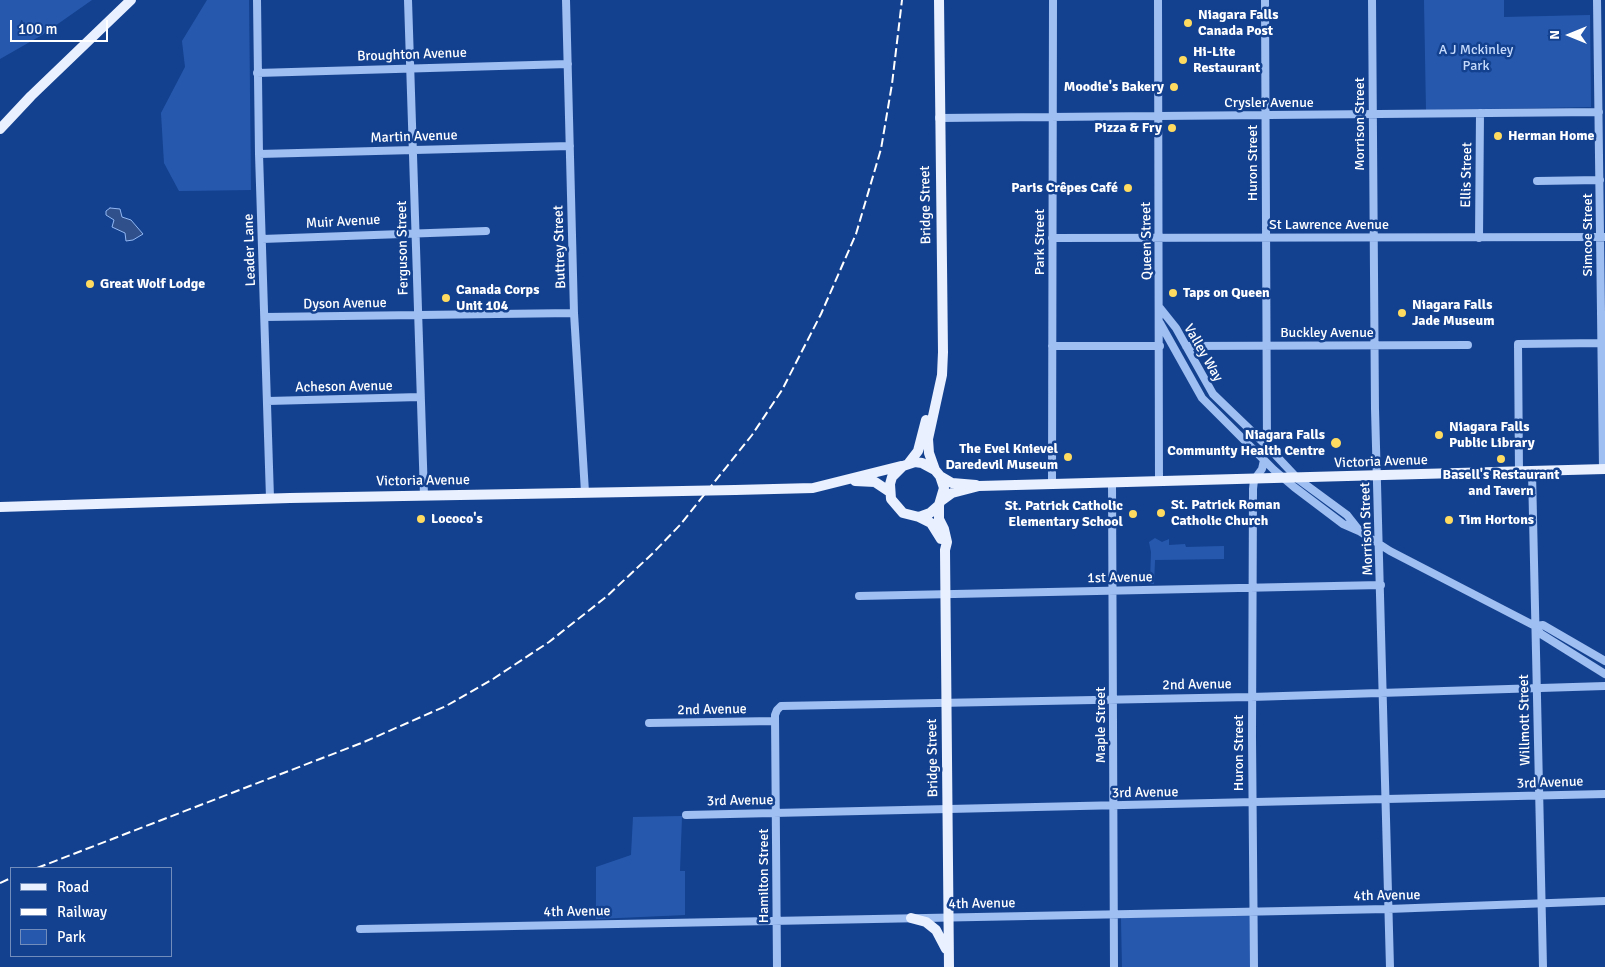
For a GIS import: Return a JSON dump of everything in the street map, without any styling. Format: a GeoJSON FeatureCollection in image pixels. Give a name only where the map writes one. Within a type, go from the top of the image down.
{"type":"FeatureCollection","features":[{"type":"Feature","properties":{"kind":"main road"},"geometry":{"type":"LineString","coordinates":[[0,129],[31,96],[132,0]]}},
{"type":"Feature","properties":{"kind":"main road","name":"Bridge Street"},"geometry":{"type":"LineString","coordinates":[[938,473],[928,446],[933,408],[942,375],[943,352],[939,0]]}},
{"type":"Feature","properties":{"kind":"main road","name":"Bridge Street"},"geometry":{"type":"LineString","coordinates":[[905,465],[918,451],[925,422],[933,408]]}},
{"type":"Feature","properties":{"kind":"main road"},"geometry":{"type":"LineString","coordinates":[[922,463],[938,473],[944,488],[940,503],[930,513],[919,516],[903,513],[896,507],[890,492],[892,477],[905,465],[922,463]]}},
{"type":"Feature","properties":{"kind":"main road","name":"Victoria Avenue"},"geometry":{"type":"LineString","coordinates":[[0,507],[270,498],[813,488],[905,465]]}},
{"type":"Feature","properties":{"kind":"main road","name":"Victoria Avenue"},"geometry":{"type":"LineString","coordinates":[[938,473],[952,483],[979,486],[1298,479],[1604,469]]}},
{"type":"Feature","properties":{"kind":"main road","name":"Victoria Avenue"},"geometry":{"type":"LineString","coordinates":[[847,481],[875,482],[890,492]]}},
{"type":"Feature","properties":{"kind":"main road","name":"Victoria Avenue"},"geometry":{"type":"LineString","coordinates":[[940,503],[952,494],[979,486]]}},
{"type":"Feature","properties":{"kind":"main road","name":"Bridge Street"},"geometry":{"type":"LineString","coordinates":[[940,503],[939,519],[946,536],[948,967]]}},
{"type":"Feature","properties":{"kind":"main road","name":"Bridge Street"},"geometry":{"type":"LineString","coordinates":[[919,516],[936,528],[945,550]]}},
{"type":"Feature","properties":{"kind":"main road"},"geometry":{"type":"LineString","coordinates":[[911,918],[926,922],[936,930],[948,955]]}},
{"type":"Feature","properties":{"kind":"street","name":"Leader Lane"},"geometry":{"type":"LineString","coordinates":[[257,0],[259,154],[270,498]]}},
{"type":"Feature","properties":{"kind":"street","name":"Ferguson Street"},"geometry":{"type":"LineString","coordinates":[[408,0],[424,496]]}},
{"type":"Feature","properties":{"kind":"street","name":"Buttrey Street"},"geometry":{"type":"LineString","coordinates":[[566,0],[574,313],[585,492]]}},
{"type":"Feature","properties":{"kind":"street","name":"Park Street"},"geometry":{"type":"LineString","coordinates":[[1052,484],[1053,0]]}},
{"type":"Feature","properties":{"kind":"street","name":"Queen Street"},"geometry":{"type":"LineString","coordinates":[[1158,0],[1159,482]]}},
{"type":"Feature","properties":{"kind":"street","name":"Huron Street"},"geometry":{"type":"LineString","coordinates":[[1265,0],[1267,446]]}},
{"type":"Feature","properties":{"kind":"street","name":"Morrison Street"},"geometry":{"type":"LineString","coordinates":[[1372,0],[1374,345],[1382,585],[1390,967]]}},
{"type":"Feature","properties":{"kind":"street","name":"Simcoe Street"},"geometry":{"type":"LineString","coordinates":[[1597,0],[1602,73],[1599,112],[1603,237],[1601,343],[1604,469]]}},
{"type":"Feature","properties":{"kind":"street","name":"Broughton Avenue"},"geometry":{"type":"LineString","coordinates":[[257,73],[568,64]]}},
{"type":"Feature","properties":{"kind":"street","name":"Crysler Avenue"},"geometry":{"type":"LineString","coordinates":[[939,118],[1599,112]]}},
{"type":"Feature","properties":{"kind":"street","name":"Ellis Street"},"geometry":{"type":"LineString","coordinates":[[1479,238],[1480,113]]}},
{"type":"Feature","properties":{"kind":"street","name":"Martin Avenue"},"geometry":{"type":"LineString","coordinates":[[259,154],[570,146]]}},
{"type":"Feature","properties":{"kind":"street"},"geometry":{"type":"LineString","coordinates":[[1536,181],[1600,180]]}},
{"type":"Feature","properties":{"kind":"street","name":"Muir Avenue"},"geometry":{"type":"LineString","coordinates":[[262,239],[486,231]]}},
{"type":"Feature","properties":{"kind":"street","name":"St Lawrence Avenue"},"geometry":{"type":"LineString","coordinates":[[1052,238],[1603,237]]}},
{"type":"Feature","properties":{"kind":"street","name":"Valley Way"},"geometry":{"type":"LineString","coordinates":[[1160,308],[1186,346],[1212,394],[1267,446],[1298,479],[1347,515],[1359,530]]}},
{"type":"Feature","properties":{"kind":"street","name":"Dyson Avenue"},"geometry":{"type":"LineString","coordinates":[[265,317],[574,313]]}},
{"type":"Feature","properties":{"kind":"street","name":"Valley Way"},"geometry":{"type":"LineString","coordinates":[[1160,322],[1202,398],[1283,478],[1343,524],[1359,530],[1380,545],[1535,626],[1541,634],[1605,674]]}},
{"type":"Feature","properties":{"kind":"street"},"geometry":{"type":"LineString","coordinates":[[1519,472],[1518,344],[1601,343]]}},
{"type":"Feature","properties":{"kind":"street","name":"Buckley Avenue"},"geometry":{"type":"LineString","coordinates":[[1186,346],[1468,345]]}},
{"type":"Feature","properties":{"kind":"street"},"geometry":{"type":"LineString","coordinates":[[1052,346],[1160,346]]}},
{"type":"Feature","properties":{"kind":"street","name":"Acheson Avenue"},"geometry":{"type":"LineString","coordinates":[[268,401],[420,397]]}},
{"type":"Feature","properties":{"kind":"street"},"geometry":{"type":"LineString","coordinates":[[1254,480],[1262,469],[1264,460]]}},
{"type":"Feature","properties":{"kind":"street","name":"Willmott Street"},"geometry":{"type":"LineString","coordinates":[[1532,472],[1543,967]]}},
{"type":"Feature","properties":{"kind":"street","name":"Huron Street"},"geometry":{"type":"LineString","coordinates":[[1254,480],[1251,697],[1254,967]]}},
{"type":"Feature","properties":{"kind":"street","name":"Maple Street"},"geometry":{"type":"LineString","coordinates":[[1112,482],[1114,967]]}},
{"type":"Feature","properties":{"kind":"street","name":"1st Avenue"},"geometry":{"type":"LineString","coordinates":[[859,596],[1382,585]]}},
{"type":"Feature","properties":{"kind":"street","name":"Valley Way"},"geometry":{"type":"LineString","coordinates":[[1535,626],[1543,626],[1605,660]]}},
{"type":"Feature","properties":{"kind":"street","name":"2nd Avenue"},"geometry":{"type":"LineString","coordinates":[[649,723],[775,721],[777,710],[781,706],[789,704],[1251,697],[1605,686]]}},
{"type":"Feature","properties":{"kind":"street","name":"Hamilton Street"},"geometry":{"type":"LineString","coordinates":[[775,721],[777,967]]}},
{"type":"Feature","properties":{"kind":"street","name":"3rd Avenue"},"geometry":{"type":"LineString","coordinates":[[686,815],[1252,804],[1605,794]]}},
{"type":"Feature","properties":{"kind":"street","name":"4th Avenue"},"geometry":{"type":"LineString","coordinates":[[360,929],[1254,910],[1388,909],[1605,900]]}},
{"type":"Feature","properties":{"kind":"green space"},"geometry":{"type":"Polygon","coordinates":[[[0,0],[92,0],[42,35],[0,59],[0,0]]]}},
{"type":"Feature","properties":{"kind":"green space"},"geometry":{"type":"Polygon","coordinates":[[[207,0],[249,0],[251,190],[179,191],[164,163],[161,113],[185,67],[182,41],[207,0]]]}},
{"type":"Feature","properties":{"kind":"green space","name":"A J Mckinley Park"},"geometry":{"type":"Polygon","coordinates":[[[1424,0],[1504,0],[1504,17],[1590,15],[1591,107],[1426,110],[1424,0]]]}},
{"type":"Feature","properties":{"kind":"green space"},"geometry":{"type":"Polygon","coordinates":[[[1155,538],[1162,542],[1169,539],[1169,545],[1185,544],[1186,547],[1224,546],[1224,559],[1155,560],[1154,584],[1150,584],[1151,552],[1149,542],[1155,538]]]}},
{"type":"Feature","properties":{"kind":"green space"},"geometry":{"type":"Polygon","coordinates":[[[682,816],[680,871],[685,871],[685,915],[596,919],[596,867],[631,855],[633,817],[682,816]]]}},
{"type":"Feature","properties":{"kind":"green space"},"geometry":{"type":"Polygon","coordinates":[[[1251,915],[1252,967],[1122,967],[1121,918],[1251,915]]]}},
{"type":"Feature","properties":{"kind":"shaded area"},"geometry":{"type":"Polygon","coordinates":[[[110,208],[120,209],[122,217],[131,220],[143,234],[133,240],[126,241],[125,233],[112,227],[114,220],[106,215],[106,211],[110,208]]]}},
{"type":"Feature","properties":{"kind":"railway"},"geometry":{"type":"LineString","coordinates":[[40,867],[364,742],[446,706],[493,679],[549,642],[606,597],[652,554],[680,525],[752,435],[782,390],[821,314],[856,234],[881,149],[892,84],[902,0]]}},
{"type":"Feature","properties":{"kind":"railway"},"geometry":{"type":"LineString","coordinates":[[0,883],[10,878]]}},
{"type":"Feature","properties":{"kind":"place","name":"Niagara Falls Canada Post"},"geometry":{"type":"Point","coordinates":[1188,23]}},
{"type":"Feature","properties":{"kind":"place","name":"Hi-Lite Restaurant"},"geometry":{"type":"Point","coordinates":[1183,60]}},
{"type":"Feature","properties":{"kind":"place","name":"Moodie's Bakery"},"geometry":{"type":"Point","coordinates":[1174,87]}},
{"type":"Feature","properties":{"kind":"place","name":"Pizza & Fry"},"geometry":{"type":"Point","coordinates":[1172,128]}},
{"type":"Feature","properties":{"kind":"place","name":"Herman Home"},"geometry":{"type":"Point","coordinates":[1498,136]}},
{"type":"Feature","properties":{"kind":"place","name":"Paris Crêpes Café"},"geometry":{"type":"Point","coordinates":[1128,188]}},
{"type":"Feature","properties":{"kind":"place","name":"Great Wolf Lodge"},"geometry":{"type":"Point","coordinates":[90,284]}},
{"type":"Feature","properties":{"kind":"place","name":"Taps on Queen"},"geometry":{"type":"Point","coordinates":[1173,293]}},
{"type":"Feature","properties":{"kind":"place","name":"Canada Corps Unit 104"},"geometry":{"type":"Point","coordinates":[446,298]}},
{"type":"Feature","properties":{"kind":"place","name":"Niagara Falls Jade Museum"},"geometry":{"type":"Point","coordinates":[1402,313]}},
{"type":"Feature","properties":{"kind":"place","name":"Niagara Falls Public Library"},"geometry":{"type":"Point","coordinates":[1439,435]}},
{"type":"Feature","properties":{"kind":"place","name":"Niagara Falls Community Health Centre"},"geometry":{"type":"Point","coordinates":[1336,443]}},
{"type":"Feature","properties":{"kind":"place","name":"The Evel Knievel Daredevil Museum"},"geometry":{"type":"Point","coordinates":[1068,457]}},
{"type":"Feature","properties":{"kind":"place","name":"Basell's Restaurant and Tavern"},"geometry":{"type":"Point","coordinates":[1501,459]}},
{"type":"Feature","properties":{"kind":"place","name":"St. Patrick Roman Catholic Church"},"geometry":{"type":"Point","coordinates":[1161,513]}},
{"type":"Feature","properties":{"kind":"place","name":"St. Patrick Catholic Elementary School"},"geometry":{"type":"Point","coordinates":[1133,514]}},
{"type":"Feature","properties":{"kind":"place","name":"Lococo's"},"geometry":{"type":"Point","coordinates":[421,519]}},
{"type":"Feature","properties":{"kind":"place","name":"Tim Hortons"},"geometry":{"type":"Point","coordinates":[1449,520]}}]}
